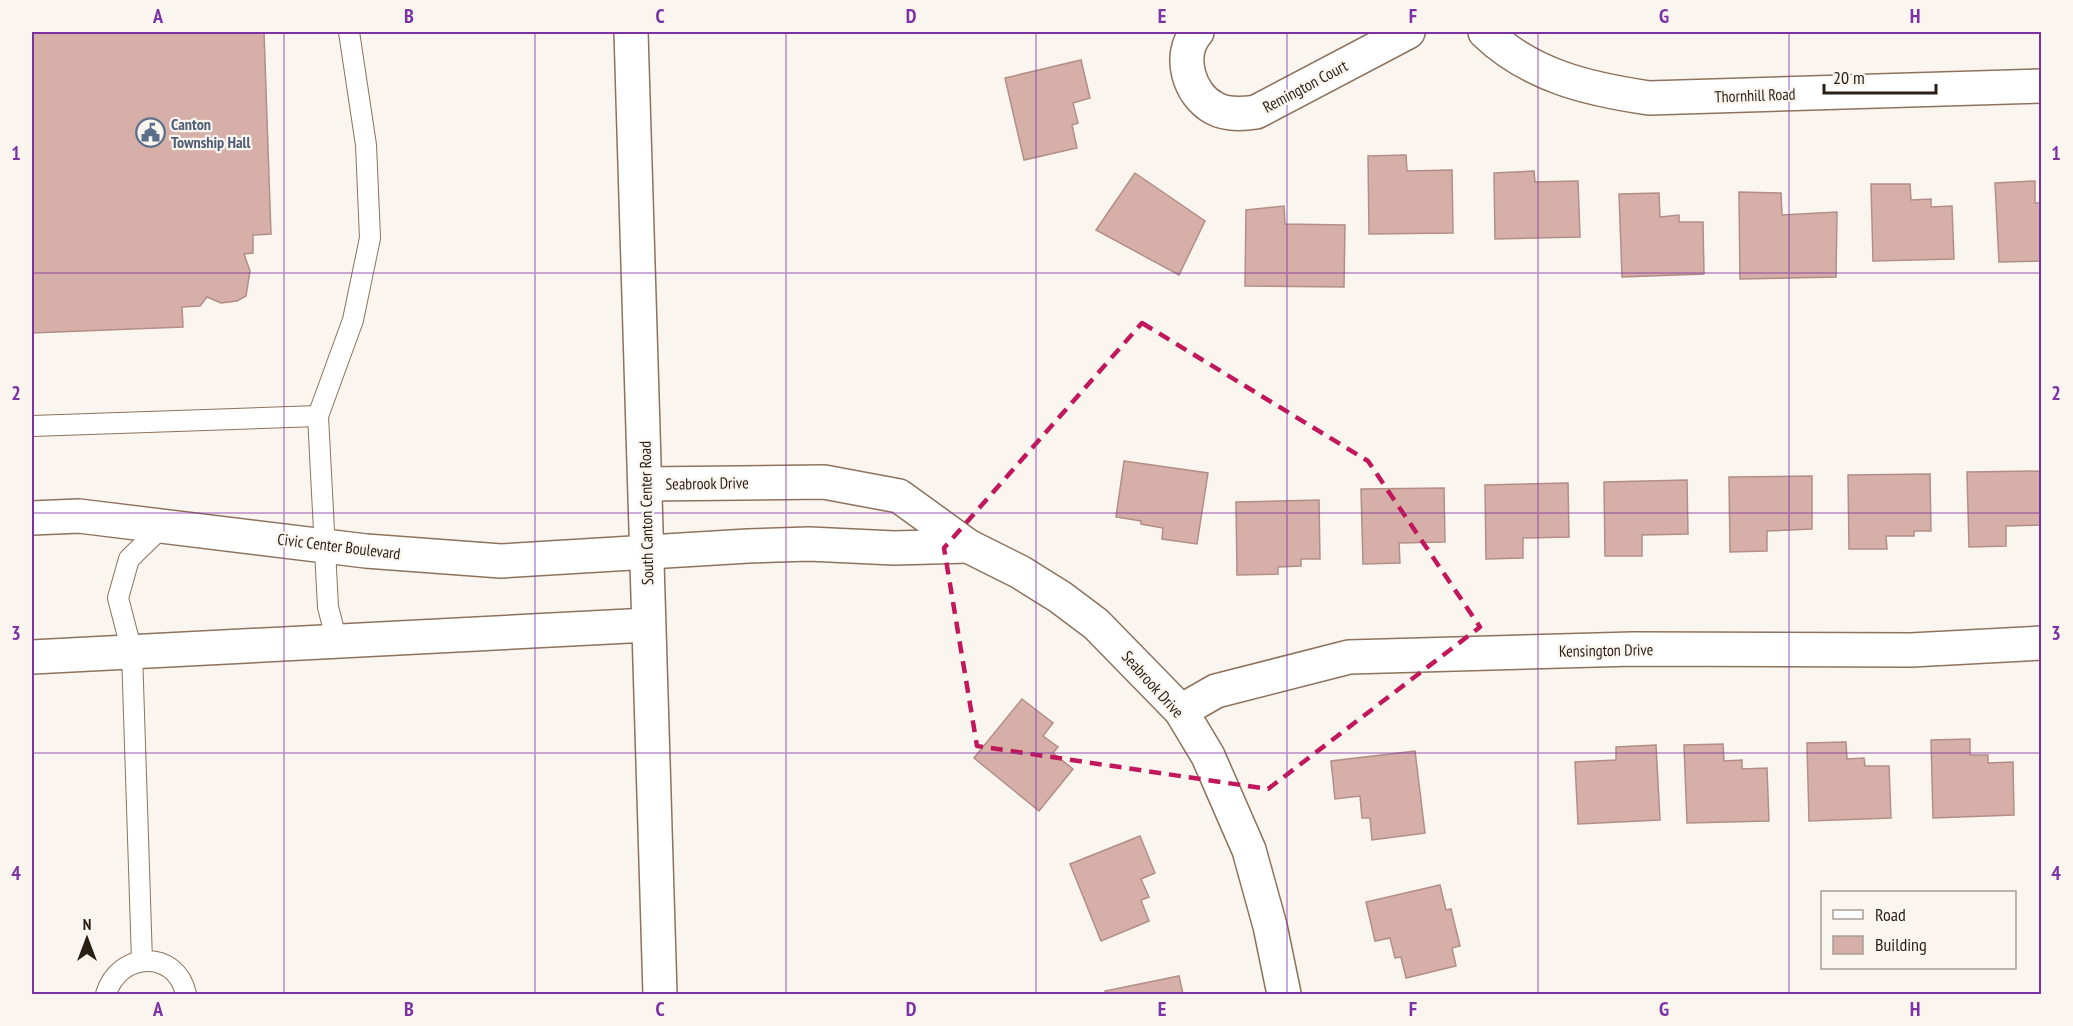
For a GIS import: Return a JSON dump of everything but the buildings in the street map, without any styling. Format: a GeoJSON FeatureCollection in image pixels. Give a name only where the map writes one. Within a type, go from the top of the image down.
{"type":"FeatureCollection","features":[{"type":"Feature","properties":{"kind":"street","name":"South Canton Center Road"},"geometry":{"type":"LineString","coordinates":[[631,32],[660,994]]}},
{"type":"Feature","properties":{"kind":"street","name":"Remington Court"},"geometry":{"type":"LineString","coordinates":[[1197,32],[1192,37],[1187,62],[1189,78],[1195,90],[1203,101],[1217,110],[1241,114],[1256,112],[1408,32]]}},
{"type":"Feature","properties":{"kind":"street","name":"Thornhill Road"},"geometry":{"type":"LineString","coordinates":[[1485,32],[1497,43],[1542,71],[1594,90],[1649,98],[2042,86]]}},
{"type":"Feature","properties":{"kind":"street","name":"Seabrook Drive"},"geometry":{"type":"LineString","coordinates":[[646,484],[835,484],[899,496],[968,546],[1030,578],[1096,624],[1181,711],[1208,756],[1249,850],[1270,926],[1284,994]]}},
{"type":"Feature","properties":{"kind":"street","name":"Civic Center Boulevard"},"geometry":{"type":"LineString","coordinates":[[32,518],[79,516],[366,551],[501,561],[647,552]]}},
{"type":"Feature","properties":{"kind":"street","name":"Seabrook Drive"},"geometry":{"type":"LineString","coordinates":[[647,552],[809,544],[894,548],[968,546]]}},
{"type":"Feature","properties":{"kind":"street"},"geometry":{"type":"LineString","coordinates":[[32,657],[648,625]]}},
{"type":"Feature","properties":{"kind":"street","name":"Kensington Drive"},"geometry":{"type":"LineString","coordinates":[[1181,711],[1216,691],[1349,657],[1634,649],[1911,650],[2042,643]]}},
{"type":"Feature","properties":{"kind":"lane"},"geometry":{"type":"LineString","coordinates":[[337,642],[328,607],[318,416],[353,320],[370,238],[366,145],[349,32]]}},
{"type":"Feature","properties":{"kind":"lane"},"geometry":{"type":"LineString","coordinates":[[32,426],[318,416]]}},
{"type":"Feature","properties":{"kind":"lane"},"geometry":{"type":"LineString","coordinates":[[142,961],[132,652],[117,598],[129,559],[164,525]]}},
{"type":"Feature","properties":{"kind":"lane"},"geometry":{"type":"LineString","coordinates":[[106,994],[117,973],[129,965],[142,961],[167,966],[178,975],[186,994]]}},
{"type":"Feature","properties":{"kind":"highlighted area"},"geometry":{"type":"Polygon","coordinates":[[[1142,323],[1368,461],[1480,627],[1268,789],[977,746],[944,548],[1142,323]]]}},
{"type":"Feature","properties":{"kind":"place","name":"Canton Township Hall"},"geometry":{"type":"Point","coordinates":[150,133]}}]}
